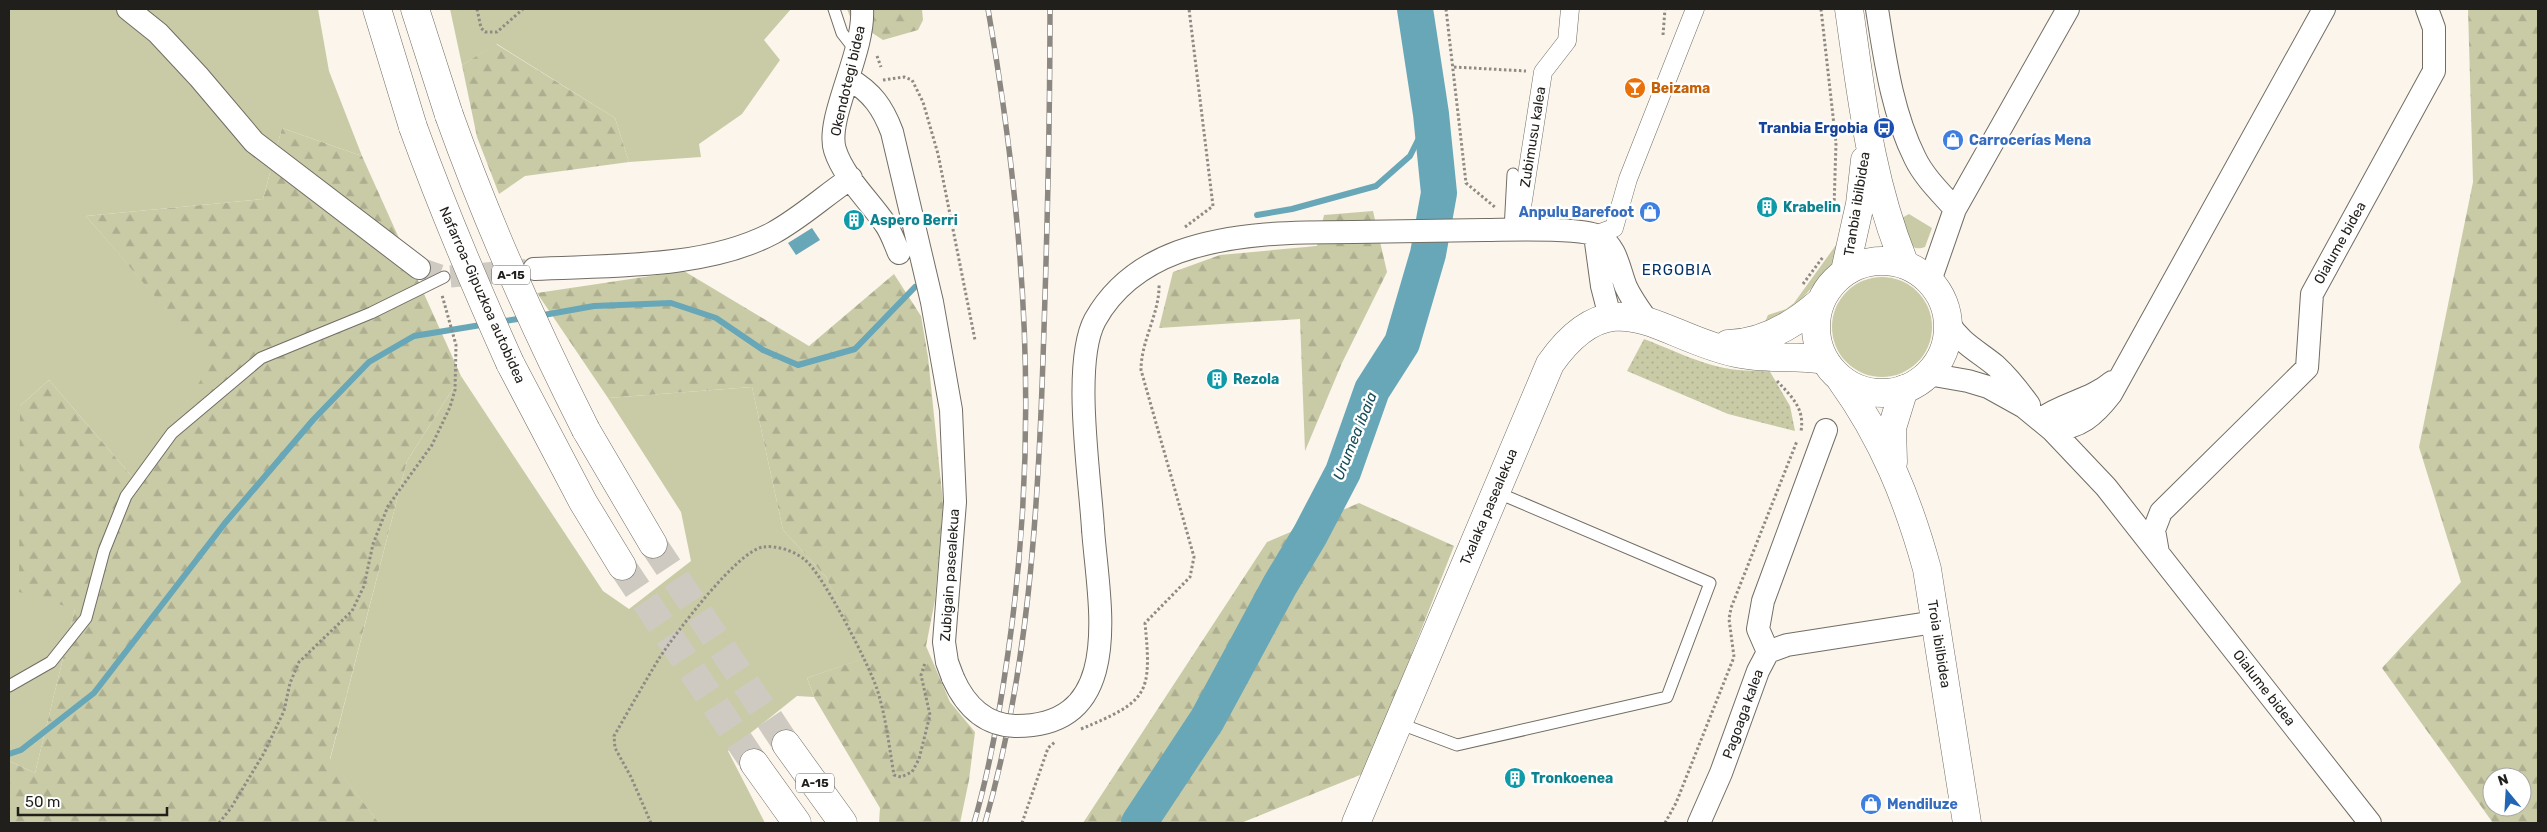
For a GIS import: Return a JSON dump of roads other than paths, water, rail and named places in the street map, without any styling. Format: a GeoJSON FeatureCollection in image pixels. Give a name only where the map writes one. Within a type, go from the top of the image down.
{"type":"FeatureCollection","features":[{"type":"Feature","properties":{"kind":"main road","name":"Nafarroa-Gipuzkoa autobidea"},"geometry":{"type":"LineString","coordinates":[[377,9],[413,127],[463,258],[510,363],[583,502],[622,566]]}},
{"type":"Feature","properties":{"kind":"main road","name":"A-15"},"geometry":{"type":"LineString","coordinates":[[416,9],[449,115],[474,184],[509,270],[544,347],[586,430],[653,544]]}},
{"type":"Feature","properties":{"kind":"main road","name":"A-15"},"geometry":{"type":"LineString","coordinates":[[422,9],[434,67]]}},
{"type":"Feature","properties":{"kind":"main road","name":"Tranbia ibilbidea"},"geometry":{"type":"LineString","coordinates":[[1849,9],[1867,136],[1882,202],[1906,265]]}},
{"type":"Feature","properties":{"kind":"main road","name":"Tranbia ibilbidea"},"geometry":{"type":"LineString","coordinates":[[1845,271],[1860,204],[1867,136]]}},
{"type":"Feature","properties":{"kind":"main road"},"geometry":{"type":"LineString","coordinates":[[1874,261],[1906,265],[1930,281],[1939,293],[1948,322],[1944,350],[1928,374],[1904,389],[1892,392],[1865,391],[1833,370],[1818,346],[1815,331],[1816,316],[1810,295],[1826,290],[1845,271],[1874,261]]}},
{"type":"Feature","properties":{"kind":"main road","name":"Txalaka pasealekua"},"geometry":{"type":"LineString","coordinates":[[1713,345],[1733,344],[1771,335],[1789,326],[1810,295]]}},
{"type":"Feature","properties":{"kind":"main road","name":"Txalaka pasealekua"},"geometry":{"type":"LineString","coordinates":[[1356,823],[1550,364],[1569,338],[1595,322],[1610,317],[1646,319],[1735,353],[1759,356],[1796,356],[1833,370]]}},
{"type":"Feature","properties":{"kind":"main road","name":"Troia ibilbidea"},"geometry":{"type":"LineString","coordinates":[[1833,370],[1871,425],[1896,473],[1917,532],[1927,569],[1965,822]]}},
{"type":"Feature","properties":{"kind":"main road","name":"Troia ibilbidea"},"geometry":{"type":"LineString","coordinates":[[1896,473],[1892,451],[1892,428],[1904,389]]}},
{"type":"Feature","properties":{"kind":"main road","name":"A-15"},"geometry":{"type":"LineString","coordinates":[[786,744],[843,823]]}},
{"type":"Feature","properties":{"kind":"main road","name":"A-15"},"geometry":{"type":"LineString","coordinates":[[754,763],[797,823]]}},
{"type":"Feature","properties":{"kind":"street"},"geometry":{"type":"LineString","coordinates":[[128,9],[158,33],[199,77],[254,142],[419,268]]}},
{"type":"Feature","properties":{"kind":"street","name":"Okendotegi bidea"},"geometry":{"type":"LineString","coordinates":[[862,9],[863,27],[858,52],[857,84],[833,137],[838,158],[887,227],[899,253]]}},
{"type":"Feature","properties":{"kind":"street","name":"Zubimusu kalea"},"geometry":{"type":"LineString","coordinates":[[1510,223],[1544,72],[1567,41],[1570,9]]}},
{"type":"Feature","properties":{"kind":"street"},"geometry":{"type":"LineString","coordinates":[[1595,235],[1614,228],[1628,179],[1695,9]]}},
{"type":"Feature","properties":{"kind":"street"},"geometry":{"type":"LineString","coordinates":[[1877,9],[1886,66],[1902,126],[1915,159],[1932,184],[1955,209]]}},
{"type":"Feature","properties":{"kind":"street"},"geometry":{"type":"LineString","coordinates":[[1930,281],[1955,209],[2068,9]]}},
{"type":"Feature","properties":{"kind":"street"},"geometry":{"type":"LineString","coordinates":[[2046,425],[2053,412],[2088,398],[2121,375],[2324,9]]}},
{"type":"Feature","properties":{"kind":"street","name":"Oialume bidea"},"geometry":{"type":"LineString","coordinates":[[2158,553],[2154,530],[2162,512],[2306,368],[2312,294],[2434,71],[2434,28],[2427,9]]}},
{"type":"Feature","properties":{"kind":"street","name":"Zubigain pasealekua"},"geometry":{"type":"LineString","coordinates":[[857,84],[878,102],[892,132],[920,249],[948,386],[954,448],[955,502],[944,642],[947,662],[953,678],[968,704],[984,718],[1002,725],[1026,726],[1046,722],[1071,710],[1094,679],[1100,652],[1094,529],[1084,396],[1085,353],[1095,321],[1110,298],[1130,278],[1152,263],[1189,249],[1238,238],[1297,232],[1510,223],[1595,235]]}},
{"type":"Feature","properties":{"kind":"street"},"geometry":{"type":"LineString","coordinates":[[534,269],[675,260],[724,251],[772,234],[801,217],[851,178]]}},
{"type":"Feature","properties":{"kind":"street"},"geometry":{"type":"LineString","coordinates":[[1595,235],[1602,286],[1610,317]]}},
{"type":"Feature","properties":{"kind":"street"},"geometry":{"type":"LineString","coordinates":[[1595,235],[1605,241],[1612,249],[1626,288],[1646,319]]}},
{"type":"Feature","properties":{"kind":"street","name":"Oialume bidea"},"geometry":{"type":"LineString","coordinates":[[1948,322],[1962,342],[1990,362],[2012,382],[2046,425],[2106,487],[2370,823]]}},
{"type":"Feature","properties":{"kind":"street","name":"Oialume bidea"},"geometry":{"type":"LineString","coordinates":[[1928,374],[1955,378],[1988,387],[2013,399],[2046,425]]}},
{"type":"Feature","properties":{"kind":"street"},"geometry":{"type":"LineString","coordinates":[[1768,652],[1758,629],[1763,601],[1826,430]]}},
{"type":"Feature","properties":{"kind":"street","name":"Pagoaga kalea"},"geometry":{"type":"LineString","coordinates":[[1699,823],[1721,773],[1761,663],[1768,652],[1782,646],[1935,622]]}},
{"type":"Feature","properties":{"kind":"lane"},"geometry":{"type":"LineString","coordinates":[[834,9],[842,34],[858,52]]}},
{"type":"Feature","properties":{"kind":"lane"},"geometry":{"type":"LineString","coordinates":[[1510,223],[1513,174]]}},
{"type":"Feature","properties":{"kind":"lane"},"geometry":{"type":"LineString","coordinates":[[9,686],[51,662],[86,618],[104,552],[126,496],[172,433],[261,358],[371,313],[444,277]]}},
{"type":"Feature","properties":{"kind":"lane"},"geometry":{"type":"LineString","coordinates":[[1398,723],[1457,745],[1667,697],[1710,582],[1495,492]]}},
{"type":"Feature","properties":{"kind":"water"},"geometry":{"type":"Polygon","coordinates":[[[812,228],[820,240],[796,255],[788,243],[812,228]]]}},
{"type":"Feature","properties":{"kind":"waterway","name":"Urumea ibaia"},"geometry":{"type":"LineString","coordinates":[[1139,823],[1207,720],[1280,585],[1310,535],[1343,472],[1372,390],[1402,343],[1428,254],[1439,193],[1431,114],[1415,9]]}},
{"type":"Feature","properties":{"kind":"waterway"},"geometry":{"type":"LineString","coordinates":[[1257,215],[1292,209],[1376,186],[1410,156],[1431,114]]}},
{"type":"Feature","properties":{"kind":"waterway"},"geometry":{"type":"LineString","coordinates":[[538,316],[594,306],[671,303],[716,318],[763,350],[798,365],[855,349],[915,287]]}},
{"type":"Feature","properties":{"kind":"waterway"},"geometry":{"type":"LineString","coordinates":[[499,322],[524,318]]}},
{"type":"Feature","properties":{"kind":"waterway"},"geometry":{"type":"LineString","coordinates":[[9,754],[21,750],[94,693],[225,523],[313,420],[369,362],[414,336],[487,324]]}},
{"type":"Feature","properties":{"kind":"tunnel"},"geometry":{"type":"LineString","coordinates":[[419,268],[444,277],[526,270]]}},
{"type":"Feature","properties":{"kind":"tunnel"},"geometry":{"type":"LineString","coordinates":[[653,544],[786,744]]}},
{"type":"Feature","properties":{"kind":"tunnel"},"geometry":{"type":"LineString","coordinates":[[622,566],[754,763]]}},
{"type":"Feature","properties":{"kind":"railway"},"geometry":{"type":"LineString","coordinates":[[974,823],[994,739],[1008,653],[1018,571],[1024,490],[1026,410],[1024,330],[1012,171],[988,9]]}},
{"type":"Feature","properties":{"kind":"railway"},"geometry":{"type":"LineString","coordinates":[[985,823],[1012,709],[1021,651],[1034,534],[1041,417],[1049,140],[1050,9]]}},
{"type":"Feature","properties":{"kind":"place","name":"Beizama"},"geometry":{"type":"Point","coordinates":[1635,88]}},
{"type":"Feature","properties":{"kind":"place","name":"Tranbia Ergobia"},"geometry":{"type":"Point","coordinates":[1884,128]}},
{"type":"Feature","properties":{"kind":"place","name":"Carrocerías Mena"},"geometry":{"type":"Point","coordinates":[1953,140]}},
{"type":"Feature","properties":{"kind":"place","name":"Krabelin"},"geometry":{"type":"Point","coordinates":[1767,207]}},
{"type":"Feature","properties":{"kind":"place","name":"Anpulu Barefoot"},"geometry":{"type":"Point","coordinates":[1650,212]}},
{"type":"Feature","properties":{"kind":"place","name":"Aspero Berri"},"geometry":{"type":"Point","coordinates":[854,220]}},
{"type":"Feature","properties":{"kind":"place","name":"Rezola"},"geometry":{"type":"Point","coordinates":[1217,379]}},
{"type":"Feature","properties":{"kind":"place","name":"Tronkoenea"},"geometry":{"type":"Point","coordinates":[1515,778]}},
{"type":"Feature","properties":{"kind":"place","name":"Mendiluze"},"geometry":{"type":"Point","coordinates":[1871,804]}},
{"type":"Feature","properties":{"kind":"district","name":"ERGOBIA"},"geometry":{"type":"Point","coordinates":[1677,270]}}]}
